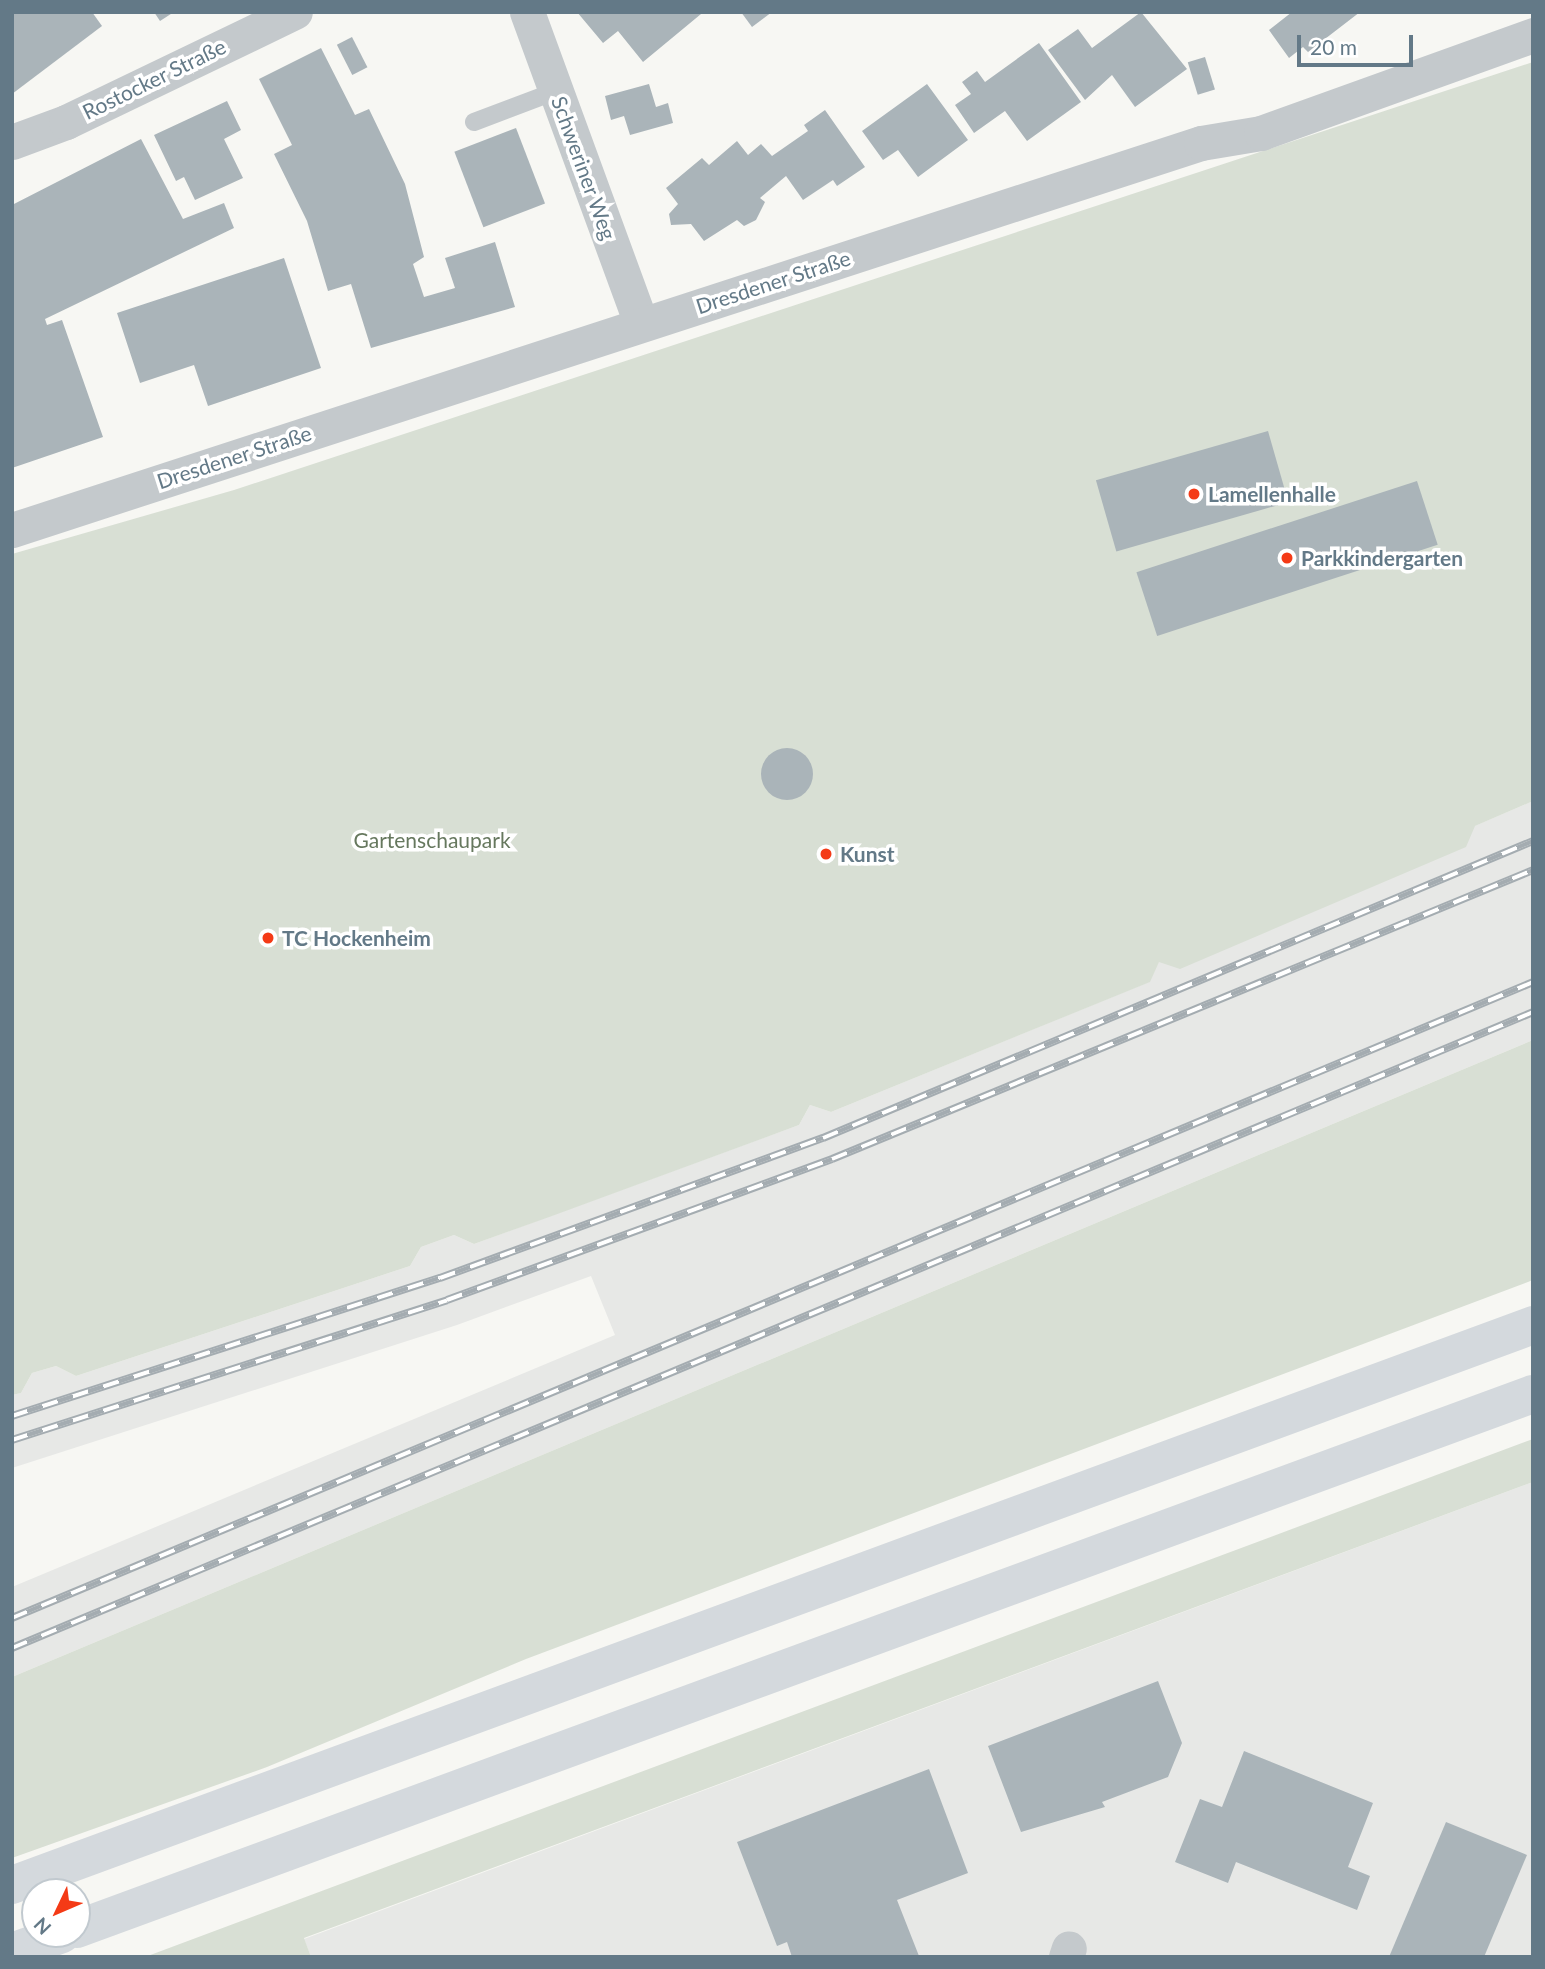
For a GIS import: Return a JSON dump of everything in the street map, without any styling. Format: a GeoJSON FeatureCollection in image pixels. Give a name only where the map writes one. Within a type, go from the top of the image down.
{"type":"FeatureCollection","features":[{"type":"Feature","properties":{"kind":"highway"},"geometry":{"type":"LineString","coordinates":[[12,1885],[1533,1325]]}},
{"type":"Feature","properties":{"kind":"highway"},"geometry":{"type":"LineString","coordinates":[[91,1924],[1533,1394]]}},
{"type":"Feature","properties":{"kind":"street","name":"Rostocker Straße"},"geometry":{"type":"LineString","coordinates":[[12,142],[66,122],[295,12]]}},
{"type":"Feature","properties":{"kind":"street","name":"Schweriner Weg"},"geometry":{"type":"LineString","coordinates":[[527,12],[641,323]]}},
{"type":"Feature","properties":{"kind":"street","name":"Dresdener Straße"},"geometry":{"type":"LineString","coordinates":[[12,530],[641,323],[1201,143],[1261,133],[1533,35]]}},
{"type":"Feature","properties":{"kind":"lane"},"geometry":{"type":"LineString","coordinates":[[474,122],[556,90]]}},
{"type":"Feature","properties":{"kind":"shaded area"},"geometry":{"type":"Polygon","coordinates":[[[1533,801],[1533,1040],[12,1677],[12,1587],[615,1335],[591,1276],[457,1325],[12,1468],[12,1395],[21,1393],[32,1373],[56,1366],[76,1376],[410,1266],[421,1247],[454,1235],[474,1244],[799,1125],[810,1105],[831,1112],[1149,982],[1159,961],[1533,801]]]}},
{"type":"Feature","properties":{"kind":"shaded area"},"geometry":{"type":"Polygon","coordinates":[[[1533,1482],[1533,1957],[311,1957],[304,1939],[1533,1482]]]}},
{"type":"Feature","properties":{"kind":"green space","name":"Gartenschaupark"},"geometry":{"type":"Polygon","coordinates":[[[1533,62],[1533,801],[1475,826],[1466,847],[1180,969],[1159,962],[1150,982],[831,1112],[810,1105],[799,1125],[474,1244],[454,1235],[421,1247],[410,1266],[76,1376],[56,1366],[32,1373],[21,1393],[12,1395],[12,554],[234,490],[1533,62]]]}},
{"type":"Feature","properties":{"kind":"green space"},"geometry":{"type":"Polygon","coordinates":[[[1533,1040],[1533,1280],[526,1659],[267,1767],[12,1858],[12,1677],[1533,1040]]]}},
{"type":"Feature","properties":{"kind":"green space"},"geometry":{"type":"Polygon","coordinates":[[[1533,1439],[1533,1482],[304,1938],[311,1957],[145,1957],[1533,1439]]]}},
{"type":"Feature","properties":{"kind":"building"},"geometry":{"type":"Polygon","coordinates":[[[12,12],[92,12],[102,26],[12,94],[12,12]]]}},
{"type":"Feature","properties":{"kind":"building"},"geometry":{"type":"Polygon","coordinates":[[[154,12],[174,12],[160,21],[154,12]]]}},
{"type":"Feature","properties":{"kind":"building"},"geometry":{"type":"Polygon","coordinates":[[[577,12],[701,14],[643,62],[618,31],[603,43],[577,12]]]}},
{"type":"Feature","properties":{"kind":"building"},"geometry":{"type":"Polygon","coordinates":[[[741,12],[772,12],[752,27],[741,12]]]}},
{"type":"Feature","properties":{"kind":"building"},"geometry":{"type":"Polygon","coordinates":[[[1141,12],[1187,69],[1135,107],[1112,75],[1085,100],[1048,50],[1078,29],[1092,48],[1141,12]]]}},
{"type":"Feature","properties":{"kind":"building"},"geometry":{"type":"Polygon","coordinates":[[[1292,12],[1360,12],[1308,52],[1303,47],[1289,58],[1269,30],[1292,12]]]}},
{"type":"Feature","properties":{"kind":"building"},"geometry":{"type":"Polygon","coordinates":[[[352,37],[367,67],[352,75],[337,45],[352,37]]]}},
{"type":"Feature","properties":{"kind":"building"},"geometry":{"type":"Polygon","coordinates":[[[1039,43],[1081,102],[1027,141],[1005,111],[974,133],[955,105],[971,94],[962,82],[977,71],[985,82],[1039,43]]]}},
{"type":"Feature","properties":{"kind":"building"},"geometry":{"type":"Polygon","coordinates":[[[321,48],[355,115],[369,109],[405,184],[424,257],[413,264],[424,297],[455,288],[445,258],[495,242],[515,307],[371,348],[351,284],[328,291],[307,221],[274,154],[292,145],[259,79],[321,48]]]}},
{"type":"Feature","properties":{"kind":"building"},"geometry":{"type":"Polygon","coordinates":[[[1205,57],[1215,90],[1198,95],[1188,62],[1205,57]]]}},
{"type":"Feature","properties":{"kind":"building"},"geometry":{"type":"Polygon","coordinates":[[[649,84],[656,107],[668,103],[673,123],[630,135],[624,116],[611,120],[605,96],[649,84]]]}},
{"type":"Feature","properties":{"kind":"building"},"geometry":{"type":"Polygon","coordinates":[[[927,84],[968,140],[918,177],[898,150],[883,160],[862,131],[927,84]]]}},
{"type":"Feature","properties":{"kind":"building"},"geometry":{"type":"Polygon","coordinates":[[[227,101],[241,130],[224,139],[243,178],[195,200],[184,177],[176,181],[154,135],[227,101]]]}},
{"type":"Feature","properties":{"kind":"building"},"geometry":{"type":"Polygon","coordinates":[[[825,110],[865,167],[837,186],[833,180],[803,200],[786,176],[760,198],[765,202],[756,220],[744,226],[737,220],[704,241],[691,224],[671,225],[669,214],[678,204],[666,188],[702,158],[709,165],[737,141],[748,155],[761,144],[772,156],[808,131],[804,125],[825,110]]]}},
{"type":"Feature","properties":{"kind":"building"},"geometry":{"type":"Polygon","coordinates":[[[516,128],[545,204],[483,227],[454,152],[516,128]]]}},
{"type":"Feature","properties":{"kind":"building"},"geometry":{"type":"Polygon","coordinates":[[[141,139],[183,219],[224,203],[234,228],[45,319],[47,325],[62,320],[103,437],[12,468],[12,205],[141,139]]]}},
{"type":"Feature","properties":{"kind":"building"},"geometry":{"type":"Polygon","coordinates":[[[284,258],[321,368],[208,406],[194,365],[140,383],[117,313],[284,258]]]}},
{"type":"Feature","properties":{"kind":"building","name":"Lamellenhalle"},"geometry":{"type":"Polygon","coordinates":[[[1268,431],[1288,502],[1116,551],[1096,480],[1268,431]]]}},
{"type":"Feature","properties":{"kind":"building","name":"Parkkindergarten"},"geometry":{"type":"Polygon","coordinates":[[[1417,481],[1438,545],[1157,636],[1136,572],[1417,481]]]}},
{"type":"Feature","properties":{"kind":"building"},"geometry":{"type":"Polygon","coordinates":[[[787,748],[797,750],[805,756],[811,764],[811,784],[805,792],[797,798],[787,800],[777,798],[769,792],[763,784],[761,774],[763,764],[769,756],[777,750],[787,748]]]}},
{"type":"Feature","properties":{"kind":"building"},"geometry":{"type":"Polygon","coordinates":[[[1158,1681],[1182,1743],[1168,1777],[1102,1802],[1105,1807],[1021,1832],[988,1746],[1158,1681]]]}},
{"type":"Feature","properties":{"kind":"building"},"geometry":{"type":"Polygon","coordinates":[[[1244,1751],[1373,1803],[1348,1867],[1370,1876],[1357,1910],[1236,1862],[1228,1883],[1175,1862],[1200,1799],[1222,1807],[1244,1751]]]}},
{"type":"Feature","properties":{"kind":"building"},"geometry":{"type":"Polygon","coordinates":[[[929,1769],[968,1873],[897,1900],[919,1956],[792,1957],[787,1942],[777,1946],[737,1842],[929,1769]]]}},
{"type":"Feature","properties":{"kind":"building"},"geometry":{"type":"Polygon","coordinates":[[[1446,1822],[1527,1855],[1484,1957],[1389,1957],[1446,1822]]]}},
{"type":"Feature","properties":{"kind":"railway"},"geometry":{"type":"LineString","coordinates":[[12,1416],[440,1278],[823,1138],[1533,841]]}},
{"type":"Feature","properties":{"kind":"railway"},"geometry":{"type":"LineString","coordinates":[[12,1440],[447,1300],[832,1159],[1533,870]]}},
{"type":"Feature","properties":{"kind":"railway"},"geometry":{"type":"LineString","coordinates":[[12,1618],[1533,982]]}},
{"type":"Feature","properties":{"kind":"railway"},"geometry":{"type":"LineString","coordinates":[[12,1648],[1533,1012]]}},
{"type":"Feature","properties":{"kind":"place","name":"Lamellenhalle"},"geometry":{"type":"Point","coordinates":[1194,494]}},
{"type":"Feature","properties":{"kind":"place","name":"Parkkindergarten"},"geometry":{"type":"Point","coordinates":[1287,558]}},
{"type":"Feature","properties":{"kind":"place","name":"Kunst"},"geometry":{"type":"Point","coordinates":[826,854]}},
{"type":"Feature","properties":{"kind":"place","name":"TC Hockenheim"},"geometry":{"type":"Point","coordinates":[268,938]}}]}
